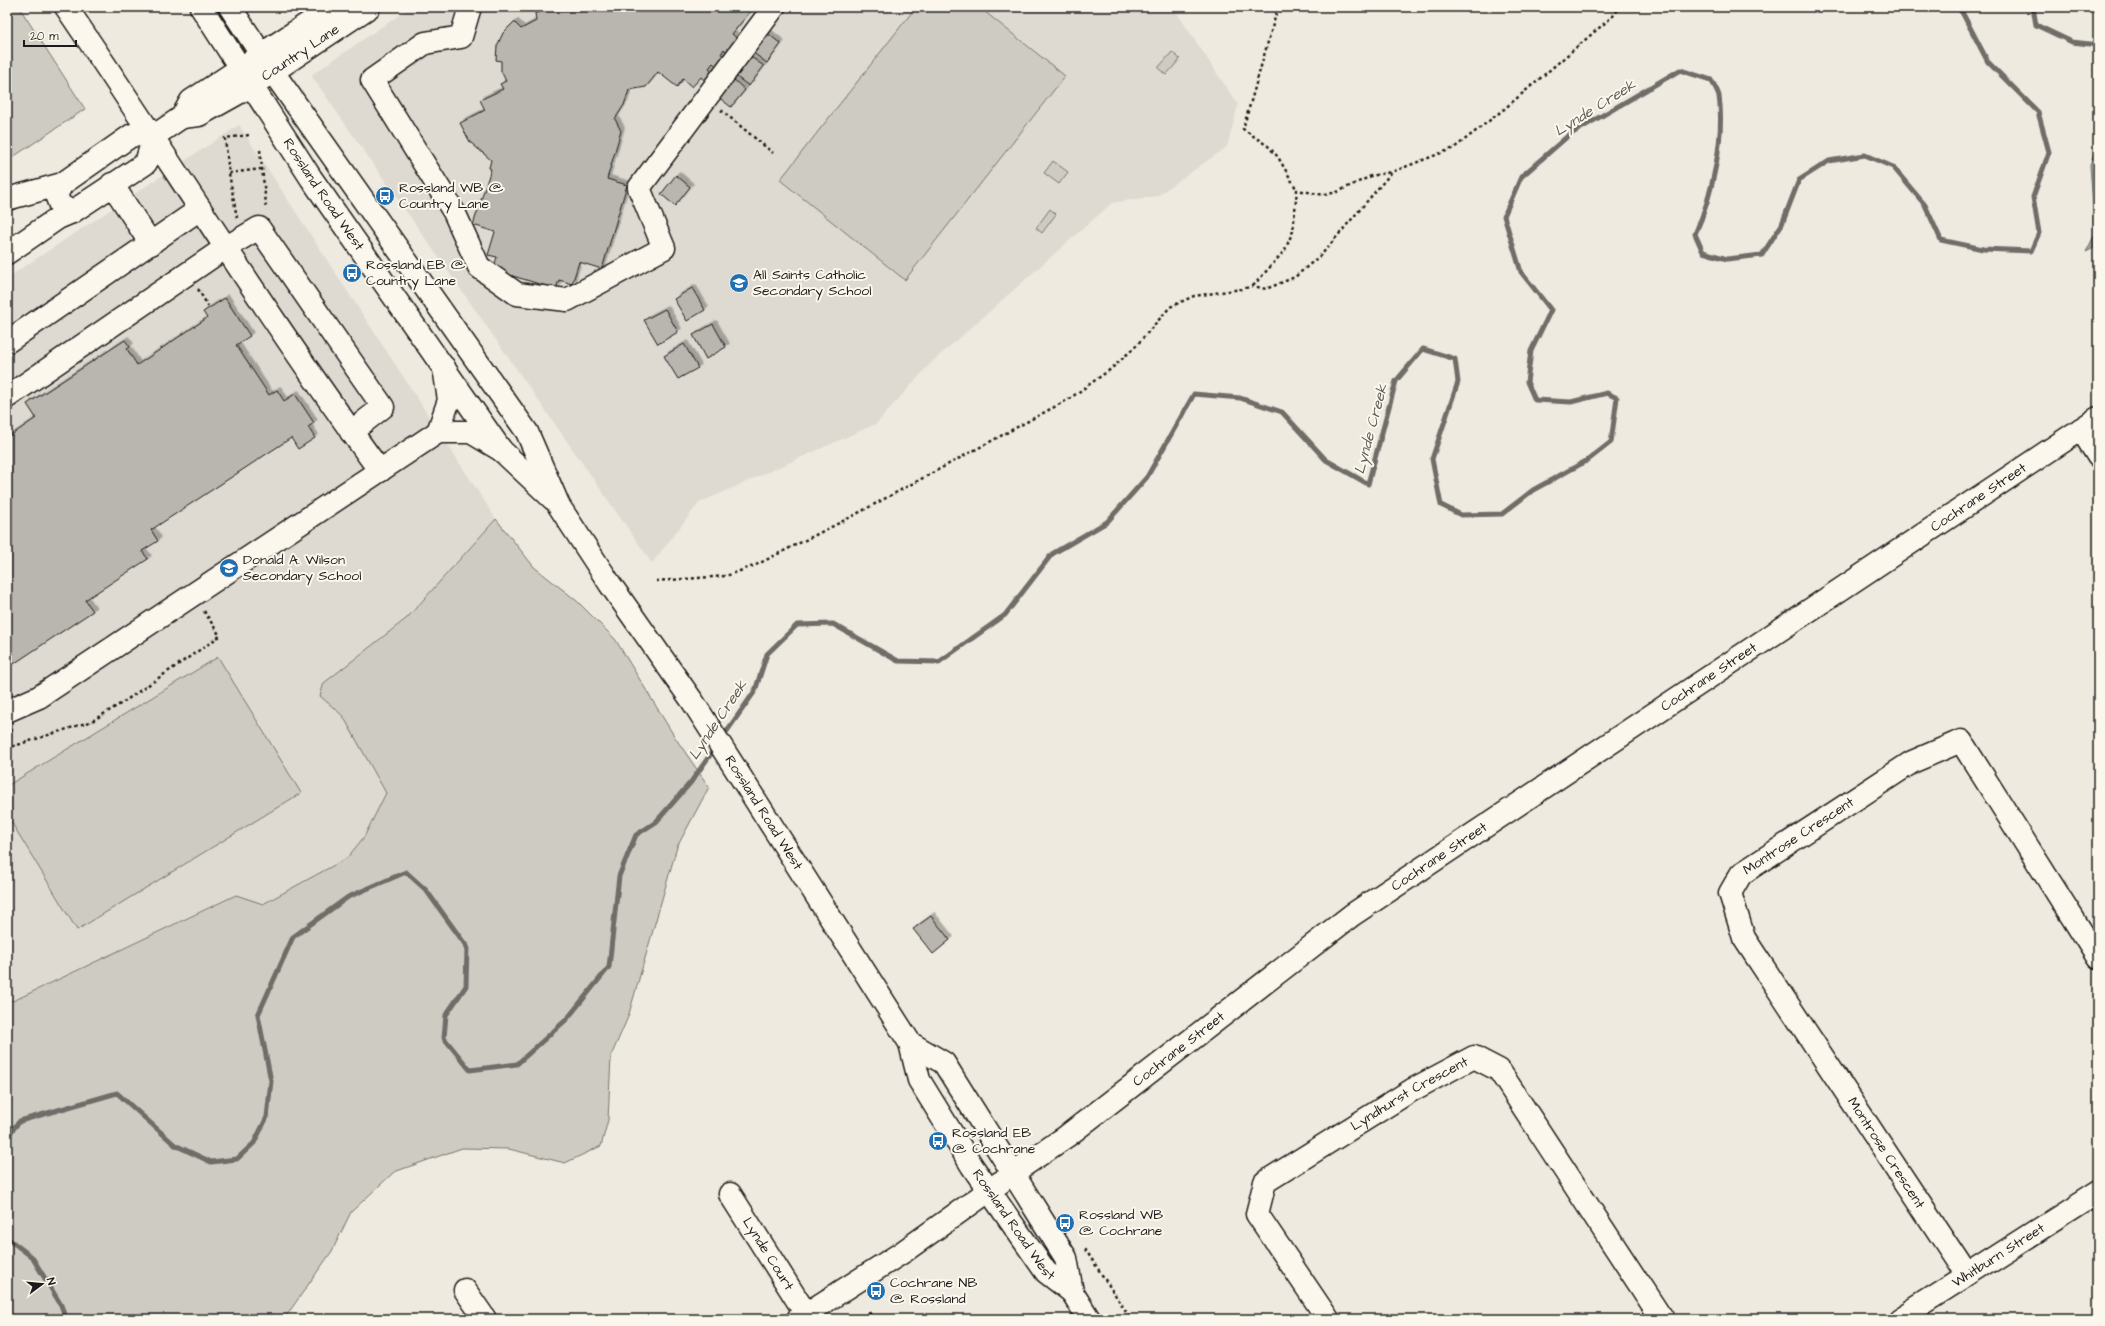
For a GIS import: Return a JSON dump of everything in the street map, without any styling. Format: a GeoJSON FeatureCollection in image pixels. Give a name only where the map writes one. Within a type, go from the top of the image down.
{"type":"FeatureCollection","features":[{"type":"Feature","properties":{"kind":"street"},"geometry":{"type":"LineString","coordinates":[[66,7],[154,136],[225,248],[351,432],[380,471]]}},
{"type":"Feature","properties":{"kind":"street","name":"Rossland Road West"},"geometry":{"type":"LineString","coordinates":[[201,7],[315,184],[501,450],[559,506]]}},
{"type":"Feature","properties":{"kind":"street","name":"Rossland Road West"},"geometry":{"type":"LineString","coordinates":[[230,7],[267,63],[527,432],[559,506],[610,584],[740,774],[910,1043],[919,1080],[972,1166],[991,1191],[1046,1272],[1072,1292],[1089,1319]]}},
{"type":"Feature","properties":{"kind":"street","name":"Country Lane"},"geometry":{"type":"LineString","coordinates":[[267,63],[333,7]]}},
{"type":"Feature","properties":{"kind":"street","name":"Country Lane"},"geometry":{"type":"LineString","coordinates":[[154,136],[182,117],[191,101],[245,77],[267,63],[369,7]]}},
{"type":"Feature","properties":{"kind":"street"},"geometry":{"type":"LineString","coordinates":[[470,7],[461,37],[425,43],[372,80],[454,212],[479,267],[517,294],[567,300],[664,248],[639,188],[774,7]]}},
{"type":"Feature","properties":{"kind":"street"},"geometry":{"type":"LineString","coordinates":[[7,199],[62,184],[132,135],[154,136]]}},
{"type":"Feature","properties":{"kind":"street"},"geometry":{"type":"LineString","coordinates":[[7,253],[58,218],[72,212],[112,184],[146,163],[154,136]]}},
{"type":"Feature","properties":{"kind":"street"},"geometry":{"type":"LineString","coordinates":[[62,184],[56,195],[60,205],[72,212]]}},
{"type":"Feature","properties":{"kind":"street"},"geometry":{"type":"LineString","coordinates":[[112,184],[151,244]]}},
{"type":"Feature","properties":{"kind":"street"},"geometry":{"type":"LineString","coordinates":[[7,342],[200,209]]}},
{"type":"Feature","properties":{"kind":"street"},"geometry":{"type":"LineString","coordinates":[[7,397],[225,248],[259,228],[383,407],[351,432]]}},
{"type":"Feature","properties":{"kind":"street"},"geometry":{"type":"LineString","coordinates":[[438,432],[449,400],[444,367]]}},
{"type":"Feature","properties":{"kind":"street"},"geometry":{"type":"LineString","coordinates":[[2089,424],[2098,456]]}},
{"type":"Feature","properties":{"kind":"street","name":"Cochrane Street"},"geometry":{"type":"LineString","coordinates":[[802,1316],[903,1252],[1067,1136],[1352,915],[2089,424]]}},
{"type":"Feature","properties":{"kind":"street"},"geometry":{"type":"LineString","coordinates":[[12,709],[39,696],[194,595],[438,432],[471,432],[501,450]]}},
{"type":"Feature","properties":{"kind":"street","name":"Montrose Crescent"},"geometry":{"type":"LineString","coordinates":[[1967,1275],[1744,938],[1730,893],[1741,874],[1912,762],[1961,741],[2098,958]]}},
{"type":"Feature","properties":{"kind":"street","name":"Rossland Road West"},"geometry":{"type":"LineString","coordinates":[[910,1043],[944,1063],[1066,1258],[1072,1292]]}},
{"type":"Feature","properties":{"kind":"street","name":"Lyndhurst Crescent"},"geometry":{"type":"LineString","coordinates":[[1328,1319],[1257,1214],[1265,1182],[1412,1090],[1474,1057],[1499,1070],[1662,1319]]}},
{"type":"Feature","properties":{"kind":"street","name":"Whitburn Street"},"geometry":{"type":"LineString","coordinates":[[1899,1319],[2098,1192]]}},
{"type":"Feature","properties":{"kind":"street","name":"Lynde Court"},"geometry":{"type":"LineString","coordinates":[[730,1194],[802,1316]]}},
{"type":"Feature","properties":{"kind":"street"},"geometry":{"type":"LineString","coordinates":[[465,1290],[485,1319]]}},
{"type":"Feature","properties":{"kind":"path"},"geometry":{"type":"LineString","coordinates":[[1253,286],[1285,250],[1293,231],[1297,190],[1278,157],[1268,146],[1244,129],[1278,7]]}},
{"type":"Feature","properties":{"kind":"path"},"geometry":{"type":"LineString","coordinates":[[1297,190],[1324,195],[1337,192],[1371,176],[1392,172],[1454,148],[1503,110],[1613,16],[1620,7]]}},
{"type":"Feature","properties":{"kind":"path"},"geometry":{"type":"LineString","coordinates":[[707,98],[773,153]]}},
{"type":"Feature","properties":{"kind":"path"},"geometry":{"type":"LineString","coordinates":[[225,138],[249,135]]}},
{"type":"Feature","properties":{"kind":"path"},"geometry":{"type":"LineString","coordinates":[[259,228],[266,204],[260,150]]}},
{"type":"Feature","properties":{"kind":"path"},"geometry":{"type":"LineString","coordinates":[[229,173],[261,169]]}},
{"type":"Feature","properties":{"kind":"path"},"geometry":{"type":"LineString","coordinates":[[656,581],[726,576],[756,565],[849,518],[1068,399],[1111,369],[1135,347],[1170,307],[1194,296],[1253,286],[1266,289],[1295,277],[1322,254],[1392,172]]}},
{"type":"Feature","properties":{"kind":"path"},"geometry":{"type":"LineString","coordinates":[[12,709],[8,748],[92,721],[122,703],[220,636],[194,595]]}},
{"type":"Feature","properties":{"kind":"path"},"geometry":{"type":"LineString","coordinates":[[869,1312],[873,1319]]}},
{"type":"Feature","properties":{"kind":"shaded area"},"geometry":{"type":"Polygon","coordinates":[[[7,7],[19,7],[85,109],[7,161],[7,7]]]}},
{"type":"Feature","properties":{"kind":"shaded area","name":"All Saints Catholic Secondary School"},"geometry":{"type":"Polygon","coordinates":[[[411,7],[1173,7],[1238,105],[1227,147],[1157,196],[1112,203],[931,363],[876,424],[699,503],[652,563],[311,75],[411,7]]]}},
{"type":"Feature","properties":{"kind":"shaded area"},"geometry":{"type":"Polygon","coordinates":[[[916,7],[979,7],[1065,76],[905,280],[780,180],[916,7]]]}},
{"type":"Feature","properties":{"kind":"shaded area"},"geometry":{"type":"Polygon","coordinates":[[[1172,52],[1180,59],[1166,75],[1158,68],[1172,52]]]}},
{"type":"Feature","properties":{"kind":"shaded area","name":"Donald A. Wilson Secondary School"},"geometry":{"type":"Polygon","coordinates":[[[239,125],[496,519],[407,618],[324,683],[320,696],[343,716],[386,793],[364,837],[347,858],[263,904],[235,895],[13,1001],[7,997],[7,278],[239,125]]]}},
{"type":"Feature","properties":{"kind":"shaded area"},"geometry":{"type":"Polygon","coordinates":[[[2098,144],[2098,246],[2086,252],[2095,234],[2090,165],[2098,144]]]}},
{"type":"Feature","properties":{"kind":"shaded area"},"geometry":{"type":"Polygon","coordinates":[[[1053,161],[1068,172],[1059,184],[1044,173],[1053,161]]]}},
{"type":"Feature","properties":{"kind":"shaded area"},"geometry":{"type":"Polygon","coordinates":[[[1050,209],[1056,214],[1042,233],[1036,228],[1050,209]]]}},
{"type":"Feature","properties":{"kind":"shaded area"},"geometry":{"type":"Polygon","coordinates":[[[496,519],[534,567],[577,601],[615,639],[676,739],[709,787],[677,847],[628,1017],[611,1056],[608,1120],[601,1146],[565,1163],[509,1149],[462,1148],[394,1172],[351,1212],[332,1251],[284,1319],[7,1319],[7,997],[13,1001],[236,895],[263,904],[347,858],[364,837],[386,793],[343,716],[320,696],[324,683],[407,618],[496,519]]]}},
{"type":"Feature","properties":{"kind":"shaded area"},"geometry":{"type":"Polygon","coordinates":[[[218,657],[301,793],[77,930],[7,815],[7,786],[218,657]]]}},
{"type":"Feature","properties":{"kind":"building"},"geometry":{"type":"Polygon","coordinates":[[[539,7],[754,7],[732,34],[739,40],[728,53],[724,49],[721,54],[726,58],[718,68],[713,63],[709,68],[713,72],[705,81],[701,77],[692,87],[683,79],[677,87],[658,72],[646,87],[629,90],[624,105],[615,119],[621,131],[607,179],[627,185],[602,269],[579,262],[572,284],[559,280],[556,289],[493,270],[497,257],[488,255],[495,232],[473,225],[491,169],[489,168],[491,160],[470,142],[460,123],[485,110],[480,100],[503,89],[500,84],[506,81],[501,71],[501,61],[496,60],[497,46],[503,33],[514,22],[521,29],[536,21],[535,13],[540,12],[539,7]]]}},
{"type":"Feature","properties":{"kind":"building"},"geometry":{"type":"Polygon","coordinates":[[[766,32],[781,44],[767,63],[751,51],[766,32]]]}},
{"type":"Feature","properties":{"kind":"building"},"geometry":{"type":"Polygon","coordinates":[[[748,55],[764,66],[749,86],[734,75],[748,55]]]}},
{"type":"Feature","properties":{"kind":"building"},"geometry":{"type":"Polygon","coordinates":[[[732,78],[745,90],[731,107],[717,96],[732,78]]]}},
{"type":"Feature","properties":{"kind":"building"},"geometry":{"type":"Polygon","coordinates":[[[676,175],[690,187],[675,206],[661,194],[676,175]]]}},
{"type":"Feature","properties":{"kind":"building"},"geometry":{"type":"Polygon","coordinates":[[[692,288],[705,310],[687,321],[674,299],[692,288]]]}},
{"type":"Feature","properties":{"kind":"building"},"geometry":{"type":"Polygon","coordinates":[[[225,298],[250,336],[236,345],[269,395],[277,390],[284,401],[295,394],[314,423],[308,427],[315,438],[298,449],[291,438],[151,530],[158,541],[142,551],[148,559],[85,600],[93,611],[12,665],[7,658],[7,438],[36,418],[27,404],[125,340],[130,347],[127,349],[137,365],[207,318],[203,312],[225,298]]]}},
{"type":"Feature","properties":{"kind":"building"},"geometry":{"type":"Polygon","coordinates":[[[665,309],[678,332],[658,344],[644,320],[665,309]]]}},
{"type":"Feature","properties":{"kind":"building"},"geometry":{"type":"Polygon","coordinates":[[[713,324],[726,347],[706,359],[693,335],[713,324]]]}},
{"type":"Feature","properties":{"kind":"building"},"geometry":{"type":"Polygon","coordinates":[[[684,344],[698,368],[678,379],[664,356],[684,344]]]}},
{"type":"Feature","properties":{"kind":"building"},"geometry":{"type":"Polygon","coordinates":[[[931,916],[950,940],[933,954],[913,929],[931,916]]]}},
{"type":"Feature","properties":{"kind":"waterway","name":"Lynde Creek"},"geometry":{"type":"LineString","coordinates":[[722,738],[755,691],[767,654],[797,625],[833,624],[898,661],[939,662],[1005,615],[1052,554],[1107,522],[1147,477],[1194,394],[1240,398],[1282,412],[1326,460],[1368,484],[1396,381],[1423,349],[1455,359],[1458,382],[1432,459],[1441,505],[1461,515],[1502,514],[1533,490],[1588,460],[1611,442],[1617,398],[1607,393],[1571,402],[1535,400],[1527,382],[1531,351],[1551,310],[1521,272],[1504,216],[1521,177],[1569,135],[1680,70],[1711,80],[1719,96],[1720,130],[1716,166],[1707,203],[1695,234],[1703,252],[1727,259],[1762,255],[1782,224],[1799,180],[1829,161],[1865,155],[1893,167],[1925,205],[1941,240],[1983,249],[2031,251],[2039,233],[2033,197],[2049,152],[2038,112],[1988,62],[1958,7]]}},
{"type":"Feature","properties":{"kind":"waterway","name":"Lynde Creek"},"geometry":{"type":"LineString","coordinates":[[2033,7],[2036,25],[2072,42],[2098,45]]}},
{"type":"Feature","properties":{"kind":"waterway","name":"Lynde Creek"},"geometry":{"type":"LineString","coordinates":[[7,1136],[20,1121],[117,1093],[175,1145],[211,1162],[237,1159],[254,1143],[267,1117],[271,1081],[258,1015],[293,937],[348,897],[406,872],[426,890],[467,947],[466,986],[446,1015],[444,1038],[470,1070],[517,1064],[567,1019],[609,967],[619,876],[636,835],[656,822],[691,782],[715,748]]}},
{"type":"Feature","properties":{"kind":"waterway","name":"Lynde Creek"},"geometry":{"type":"LineString","coordinates":[[7,1238],[32,1257],[61,1305],[66,1319]]}},
{"type":"Feature","properties":{"kind":"place","name":"Rossland WB @ Country Lane"},"geometry":{"type":"Point","coordinates":[385,196]}},
{"type":"Feature","properties":{"kind":"place","name":"Rossland EB @ Country Lane"},"geometry":{"type":"Point","coordinates":[352,273]}},
{"type":"Feature","properties":{"kind":"place","name":"All Saints Catholic Secondary School"},"geometry":{"type":"Point","coordinates":[739,283]}},
{"type":"Feature","properties":{"kind":"place","name":"Donald A. Wilson Secondary School"},"geometry":{"type":"Point","coordinates":[229,568]}},
{"type":"Feature","properties":{"kind":"place","name":"Rossland EB @ Cochrane"},"geometry":{"type":"Point","coordinates":[938,1141]}},
{"type":"Feature","properties":{"kind":"place","name":"Rossland WB @ Cochrane"},"geometry":{"type":"Point","coordinates":[1065,1223]}},
{"type":"Feature","properties":{"kind":"place","name":"Cochrane NB @ Rossland"},"geometry":{"type":"Point","coordinates":[876,1291]}}]}
